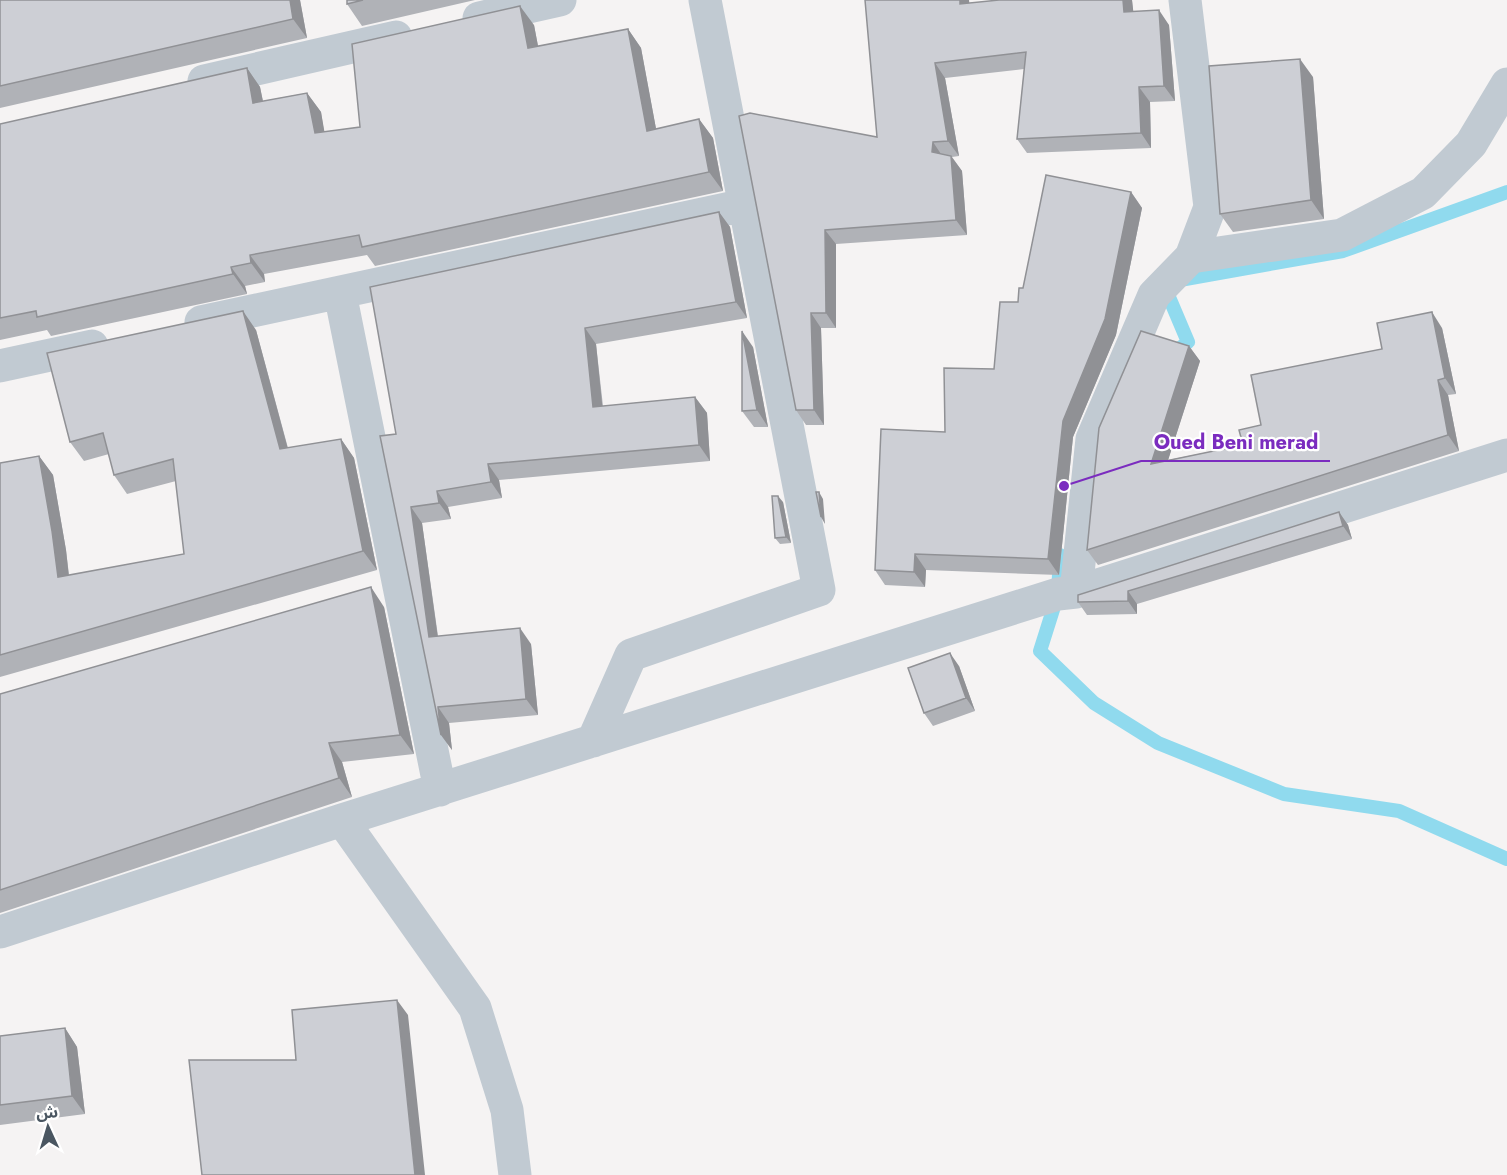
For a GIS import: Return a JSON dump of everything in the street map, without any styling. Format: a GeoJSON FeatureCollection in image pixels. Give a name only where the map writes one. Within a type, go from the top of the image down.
{"type":"FeatureCollection","features":[{"type":"Feature","properties":{"kind":"street"},"geometry":{"type":"LineString","coordinates":[[455,24],[560,0]]}},
{"type":"Feature","properties":{"kind":"street"},"geometry":{"type":"LineString","coordinates":[[593,741],[631,655],[819,590],[705,0]]}},
{"type":"Feature","properties":{"kind":"street"},"geometry":{"type":"LineString","coordinates":[[1076,592],[1092,439],[1154,296],[1191,256],[1210,207],[1185,0]]}},
{"type":"Feature","properties":{"kind":"street"},"geometry":{"type":"LineString","coordinates":[[175,87],[420,32]]}},
{"type":"Feature","properties":{"kind":"street"},"geometry":{"type":"LineString","coordinates":[[1191,256],[1342,235],[1423,193],[1471,144],[1507,84]]}},
{"type":"Feature","properties":{"kind":"street"},"geometry":{"type":"LineString","coordinates":[[176,328],[745,205]]}},
{"type":"Feature","properties":{"kind":"street"},"geometry":{"type":"LineString","coordinates":[[340,293],[387,586],[440,790]]}},
{"type":"Feature","properties":{"kind":"street"},"geometry":{"type":"LineString","coordinates":[[0,366],[117,340]]}},
{"type":"Feature","properties":{"kind":"street"},"geometry":{"type":"LineString","coordinates":[[0,932],[342,820],[1058,594],[1076,592],[1507,455]]}},
{"type":"Feature","properties":{"kind":"street"},"geometry":{"type":"LineString","coordinates":[[342,820],[475,1008],[507,1110],[515,1175]]}},
{"type":"Feature","properties":{"kind":"building"},"geometry":{"type":"Polygon","coordinates":[[[0,0],[290,0],[293,19],[0,86],[0,0]]]}},
{"type":"Feature","properties":{"kind":"building"},"geometry":{"type":"Polygon","coordinates":[[[347,0],[363,0],[347,4],[347,0]]]}},
{"type":"Feature","properties":{"kind":"building"},"geometry":{"type":"Polygon","coordinates":[[[865,0],[960,0],[960,4],[999,0],[1123,0],[1124,12],[1159,10],[1164,86],[1139,87],[1141,133],[1017,139],[1026,52],[935,63],[948,141],[933,142],[932,152],[951,156],[956,220],[825,230],[826,313],[811,313],[814,410],[796,410],[739,116],[750,113],[877,137],[865,0]]]}},
{"type":"Feature","properties":{"kind":"building"},"geometry":{"type":"Polygon","coordinates":[[[520,6],[528,48],[628,29],[647,131],[699,119],[709,172],[362,247],[359,235],[250,255],[251,263],[231,267],[233,274],[37,317],[36,311],[0,318],[0,124],[247,68],[253,103],[307,93],[315,133],[360,127],[352,44],[520,6]]]}},
{"type":"Feature","properties":{"kind":"building"},"geometry":{"type":"Polygon","coordinates":[[[1300,59],[1311,200],[1220,214],[1209,66],[1300,59]]]}},
{"type":"Feature","properties":{"kind":"building"},"geometry":{"type":"Polygon","coordinates":[[[1046,175],[1131,192],[1105,319],[1063,421],[1048,559],[915,554],[914,572],[875,570],[881,429],[945,432],[944,368],[994,369],[1000,302],[1018,302],[1019,288],[1023,288],[1046,175]]]}},
{"type":"Feature","properties":{"kind":"building"},"geometry":{"type":"Polygon","coordinates":[[[719,212],[736,302],[585,328],[593,407],[695,397],[699,445],[488,464],[491,482],[437,491],[439,503],[411,507],[429,637],[520,628],[526,699],[438,707],[441,735],[380,436],[396,434],[370,287],[719,212]]]}},
{"type":"Feature","properties":{"kind":"building"},"geometry":{"type":"Polygon","coordinates":[[[243,311],[280,449],[341,439],[363,551],[0,655],[0,463],[39,456],[58,577],[184,554],[173,459],[114,475],[103,433],[70,442],[47,353],[243,311]]]}},
{"type":"Feature","properties":{"kind":"building"},"geometry":{"type":"Polygon","coordinates":[[[1432,312],[1445,378],[1438,380],[1448,435],[1087,550],[1099,428],[1141,331],[1189,346],[1151,464],[1243,445],[1239,430],[1261,425],[1251,375],[1382,349],[1377,323],[1432,312]]]}},
{"type":"Feature","properties":{"kind":"building"},"geometry":{"type":"Polygon","coordinates":[[[742,331],[757,410],[742,411],[742,331]]]}},
{"type":"Feature","properties":{"kind":"building"},"geometry":{"type":"Polygon","coordinates":[[[816,492],[819,492],[821,517],[816,492]]]}},
{"type":"Feature","properties":{"kind":"building"},"geometry":{"type":"Polygon","coordinates":[[[772,496],[778,496],[786,537],[775,538],[772,496]]]}},
{"type":"Feature","properties":{"kind":"building"},"geometry":{"type":"Polygon","coordinates":[[[1339,512],[1343,526],[1128,591],[1128,601],[1078,602],[1078,595],[1339,512]]]}},
{"type":"Feature","properties":{"kind":"building"},"geometry":{"type":"Polygon","coordinates":[[[371,587],[400,735],[329,743],[339,778],[0,890],[0,694],[371,587]]]}},
{"type":"Feature","properties":{"kind":"building"},"geometry":{"type":"Polygon","coordinates":[[[950,653],[966,698],[924,713],[908,668],[950,653]]]}},
{"type":"Feature","properties":{"kind":"building"},"geometry":{"type":"Polygon","coordinates":[[[397,1000],[415,1175],[202,1175],[189,1060],[296,1060],[292,1010],[397,1000]]]}},
{"type":"Feature","properties":{"kind":"building"},"geometry":{"type":"Polygon","coordinates":[[[65,1028],[72,1096],[0,1105],[0,1036],[65,1028]]]}},
{"type":"Feature","properties":{"kind":"waterway"},"geometry":{"type":"LineString","coordinates":[[1171,355],[1188,342],[1163,283],[1343,251],[1507,192]]}},
{"type":"Feature","properties":{"kind":"waterway"},"geometry":{"type":"LineString","coordinates":[[1060,555],[1058,594],[1040,651],[1094,703],[1158,743],[1284,794],[1399,811],[1507,859]]}},
{"type":"Feature","properties":{"kind":"place","name":"Oued Beni merad"},"geometry":{"type":"Point","coordinates":[1064,486]}}]}
